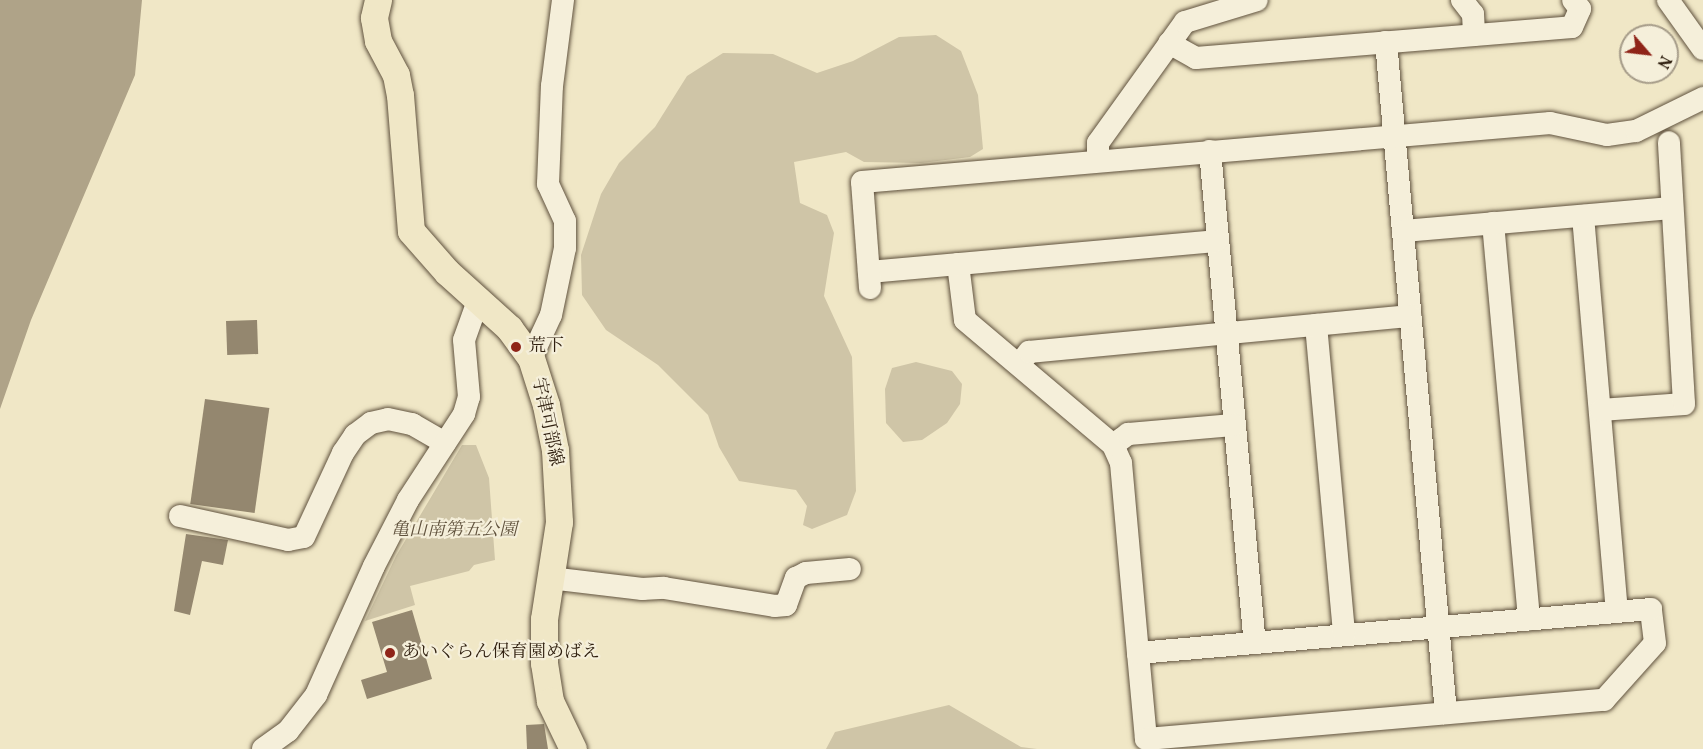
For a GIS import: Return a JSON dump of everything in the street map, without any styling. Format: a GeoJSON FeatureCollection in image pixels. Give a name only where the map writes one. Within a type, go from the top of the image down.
{"type":"FeatureCollection","features":[{"type":"Feature","properties":{"kind":"main road","name":"宇津可部線"},"geometry":{"type":"LineString","coordinates":[[378,0],[374,18],[378,41],[396,75],[400,95],[411,231],[426,250],[509,328],[531,358],[546,405],[558,487],[559,522],[550,578],[544,663],[550,701],[573,749]]}},
{"type":"Feature","properties":{"kind":"street"},"geometry":{"type":"LineString","coordinates":[[531,358],[551,315],[565,248],[565,221],[548,184],[552,86],[563,0]]}},
{"type":"Feature","properties":{"kind":"street"},"geometry":{"type":"LineString","coordinates":[[1098,161],[1098,143],[1185,22],[1257,0]]}},
{"type":"Feature","properties":{"kind":"street"},"geometry":{"type":"LineString","coordinates":[[1462,0],[1473,14],[1474,35]]}},
{"type":"Feature","properties":{"kind":"street"},"geometry":{"type":"LineString","coordinates":[[1168,43],[1196,58],[1572,27],[1580,9],[1573,0]]}},
{"type":"Feature","properties":{"kind":"street"},"geometry":{"type":"LineString","coordinates":[[1668,0],[1703,49]]}},
{"type":"Feature","properties":{"kind":"street"},"geometry":{"type":"LineString","coordinates":[[1386,42],[1446,713]]}},
{"type":"Feature","properties":{"kind":"street"},"geometry":{"type":"LineString","coordinates":[[1216,241],[958,264],[870,280],[862,182],[1550,123],[1607,135],[1626,132],[1703,98]]}},
{"type":"Feature","properties":{"kind":"street"},"geometry":{"type":"LineString","coordinates":[[1601,410],[1684,404],[1669,142]]}},
{"type":"Feature","properties":{"kind":"street"},"geometry":{"type":"LineString","coordinates":[[1210,151],[1216,241],[1255,642]]}},
{"type":"Feature","properties":{"kind":"street"},"geometry":{"type":"LineString","coordinates":[[1403,231],[1672,208]]}},
{"type":"Feature","properties":{"kind":"street"},"geometry":{"type":"LineString","coordinates":[[1583,216],[1617,610]]}},
{"type":"Feature","properties":{"kind":"street"},"geometry":{"type":"LineString","coordinates":[[1493,223],[1529,619]]}},
{"type":"Feature","properties":{"kind":"street"},"geometry":{"type":"LineString","coordinates":[[958,264],[965,320],[1113,445],[1121,463],[1138,653],[1146,738],[1604,700],[1655,644],[1651,609],[1617,610],[1438,628],[1138,653]]}},
{"type":"Feature","properties":{"kind":"street"},"geometry":{"type":"LineString","coordinates":[[263,749],[288,731],[316,695],[374,566],[408,500],[464,414],[469,397],[464,340],[478,301]]}},
{"type":"Feature","properties":{"kind":"street"},"geometry":{"type":"LineString","coordinates":[[1018,364],[1029,352],[1410,316]]}},
{"type":"Feature","properties":{"kind":"street"},"geometry":{"type":"LineString","coordinates":[[1316,325],[1344,635]]}},
{"type":"Feature","properties":{"kind":"street"},"geometry":{"type":"LineString","coordinates":[[180,516],[288,540],[304,537],[343,453],[355,435],[372,423],[388,420],[412,424],[445,443]]}},
{"type":"Feature","properties":{"kind":"street"},"geometry":{"type":"LineString","coordinates":[[1113,445],[1128,434],[1234,425]]}},
{"type":"Feature","properties":{"kind":"street"},"geometry":{"type":"LineString","coordinates":[[550,578],[582,579],[642,590],[664,588],[775,606],[786,605],[796,578],[806,573],[850,569]]}},
{"type":"Feature","properties":{"kind":"green space"},"geometry":{"type":"Polygon","coordinates":[[[936,35],[961,51],[978,95],[983,149],[970,157],[921,163],[864,162],[846,152],[794,162],[800,203],[827,215],[834,233],[824,296],[852,357],[856,491],[847,515],[812,529],[803,525],[807,506],[796,490],[739,481],[719,447],[708,415],[658,365],[606,330],[582,295],[581,255],[601,194],[619,163],[655,127],[687,76],[723,53],[773,54],[817,73],[853,61],[899,37],[936,35]]]}},
{"type":"Feature","properties":{"kind":"green space"},"geometry":{"type":"Polygon","coordinates":[[[916,362],[952,371],[962,384],[960,404],[947,423],[922,440],[903,442],[886,423],[885,389],[892,368],[916,362]]]}},
{"type":"Feature","properties":{"kind":"green space","name":"亀山南第五公園"},"geometry":{"type":"Polygon","coordinates":[[[462,445],[476,445],[489,478],[495,560],[474,565],[469,571],[410,586],[415,605],[365,621],[396,556],[462,445]]]}},
{"type":"Feature","properties":{"kind":"green space"},"geometry":{"type":"Polygon","coordinates":[[[949,705],[1021,747],[1037,749],[826,749],[835,732],[949,705]]]}},
{"type":"Feature","properties":{"kind":"shaded area"},"geometry":{"type":"Polygon","coordinates":[[[0,0],[142,0],[135,75],[31,320],[0,409],[0,0]]]}},
{"type":"Feature","properties":{"kind":"building"},"geometry":{"type":"Polygon","coordinates":[[[257,320],[258,354],[227,355],[226,321],[257,320]]]}},
{"type":"Feature","properties":{"kind":"building"},"geometry":{"type":"Polygon","coordinates":[[[205,399],[269,408],[255,513],[190,504],[205,399]]]}},
{"type":"Feature","properties":{"kind":"building"},"geometry":{"type":"Polygon","coordinates":[[[186,534],[228,540],[223,565],[202,561],[190,615],[174,611],[186,534]]]}},
{"type":"Feature","properties":{"kind":"building"},"geometry":{"type":"Polygon","coordinates":[[[412,610],[432,679],[367,699],[361,680],[387,672],[372,622],[412,610]]]}},
{"type":"Feature","properties":{"kind":"building"},"geometry":{"type":"Polygon","coordinates":[[[544,724],[548,749],[527,749],[526,725],[544,724]]]}},
{"type":"Feature","properties":{"kind":"place","name":"荒下"},"geometry":{"type":"Point","coordinates":[516,347]}},
{"type":"Feature","properties":{"kind":"place","name":"あいぐらん保育園めばえ"},"geometry":{"type":"Point","coordinates":[390,653]}}]}
